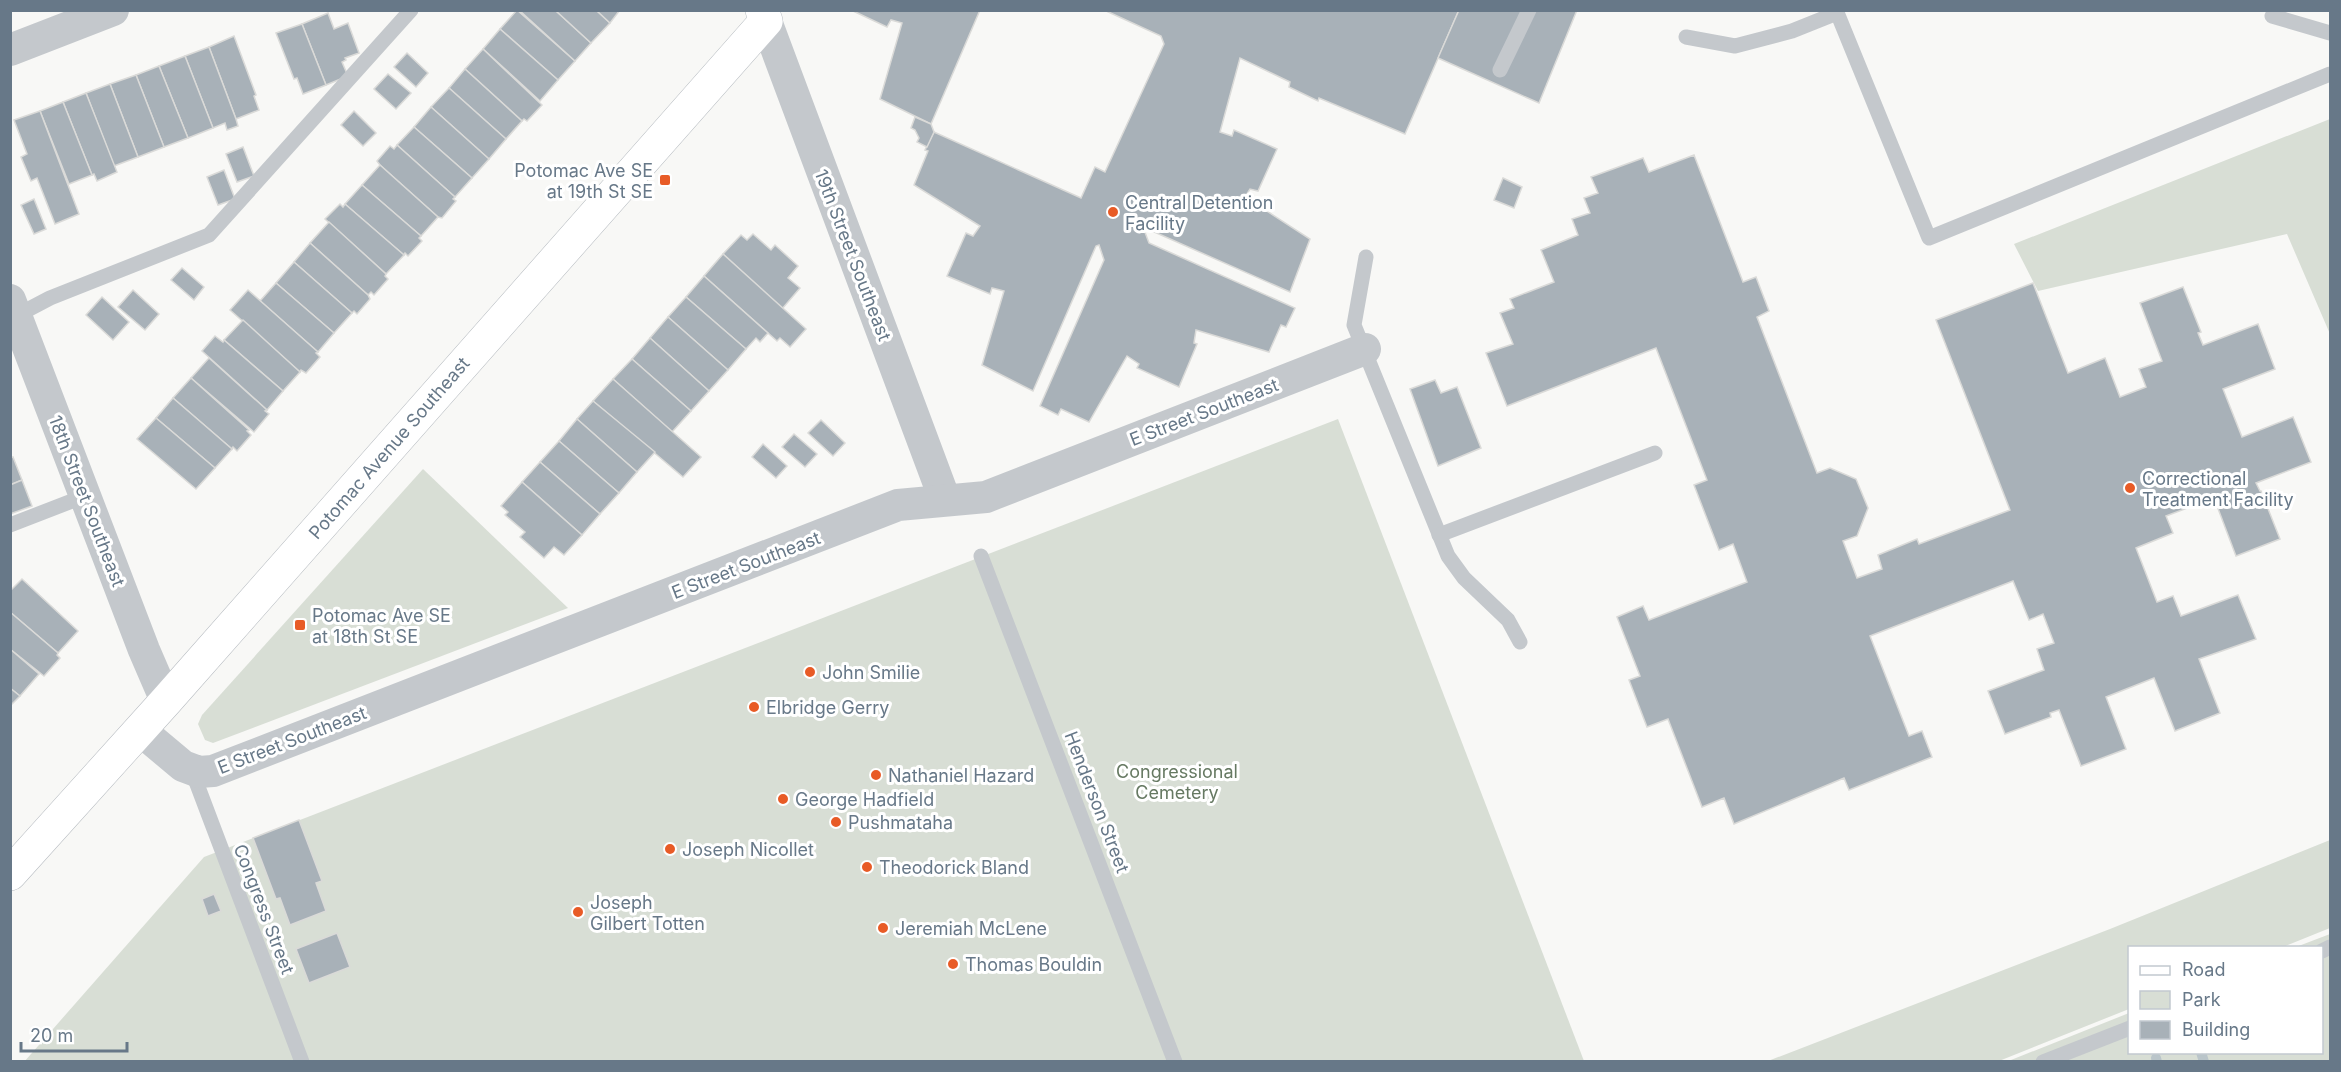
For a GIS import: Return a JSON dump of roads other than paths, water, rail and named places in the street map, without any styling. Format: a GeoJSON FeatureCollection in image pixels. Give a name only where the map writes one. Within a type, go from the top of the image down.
{"type":"FeatureCollection","features":[{"type":"Feature","properties":{"kind":"main road","name":"Potomac Avenue Southeast"},"geometry":{"type":"LineString","coordinates":[[10,874],[166,701],[764,16]]}},
{"type":"Feature","properties":{"kind":"street"},"geometry":{"type":"LineString","coordinates":[[10,50],[113,10]]}},
{"type":"Feature","properties":{"kind":"street","name":"19th Street Southeast"},"geometry":{"type":"LineString","coordinates":[[764,16],[945,500]]}},
{"type":"Feature","properties":{"kind":"street","name":"18th Street Southeast"},"geometry":{"type":"LineString","coordinates":[[12,312],[166,701]]}},
{"type":"Feature","properties":{"kind":"street","name":"E Street Southeast"},"geometry":{"type":"LineString","coordinates":[[140,730],[176,762],[192,771],[199,772],[225,767],[898,505],[986,497],[1365,349]]}},
{"type":"Feature","properties":{"kind":"lane"},"geometry":{"type":"LineString","coordinates":[[12,312],[209,235],[411,10]]}},
{"type":"Feature","properties":{"kind":"lane"},"geometry":{"type":"LineString","coordinates":[[1500,70],[1529,10]]}},
{"type":"Feature","properties":{"kind":"lane"},"geometry":{"type":"LineString","coordinates":[[1686,37],[1735,46],[1792,31],[1836,12],[1929,238],[2331,74]]}},
{"type":"Feature","properties":{"kind":"lane"},"geometry":{"type":"LineString","coordinates":[[2272,16],[2331,33]]}},
{"type":"Feature","properties":{"kind":"lane"},"geometry":{"type":"LineString","coordinates":[[1366,257],[1354,325],[1448,556],[1464,578],[1508,620],[1520,642]]}},
{"type":"Feature","properties":{"kind":"lane"},"geometry":{"type":"LineString","coordinates":[[1438,535],[1655,453]]}},
{"type":"Feature","properties":{"kind":"lane"},"geometry":{"type":"LineString","coordinates":[[10,525],[85,496]]}},
{"type":"Feature","properties":{"kind":"lane","name":"Henderson Street"},"geometry":{"type":"LineString","coordinates":[[981,556],[1175,1062]]}},
{"type":"Feature","properties":{"kind":"lane","name":"Congress Street"},"geometry":{"type":"LineString","coordinates":[[192,771],[302,1062]]}},
{"type":"Feature","properties":{"kind":"lane"},"geometry":{"type":"LineString","coordinates":[[2043,1062],[2128,1029]]}},
{"type":"Feature","properties":{"kind":"waterway"},"geometry":{"type":"LineString","coordinates":[[2202,1054],[2204,1062]]}},
{"type":"Feature","properties":{"kind":"waterway"},"geometry":{"type":"LineString","coordinates":[[2156,1058],[2157,1062]]}},
{"type":"Feature","properties":{"kind":"place","name":"Potomac Ave SE at 19th St SE"},"geometry":{"type":"Point","coordinates":[665,180]}},
{"type":"Feature","properties":{"kind":"place","name":"Central Detention Facility"},"geometry":{"type":"Point","coordinates":[1113,212]}},
{"type":"Feature","properties":{"kind":"place","name":"Correctional Treatment Facility"},"geometry":{"type":"Point","coordinates":[2130,488]}},
{"type":"Feature","properties":{"kind":"place","name":"Potomac Ave SE at 18th St SE"},"geometry":{"type":"Point","coordinates":[300,625]}},
{"type":"Feature","properties":{"kind":"place","name":"John Smilie"},"geometry":{"type":"Point","coordinates":[810,672]}},
{"type":"Feature","properties":{"kind":"place","name":"Elbridge Gerry"},"geometry":{"type":"Point","coordinates":[754,707]}},
{"type":"Feature","properties":{"kind":"place","name":"Nathaniel Hazard"},"geometry":{"type":"Point","coordinates":[876,775]}},
{"type":"Feature","properties":{"kind":"place","name":"George Hadfield"},"geometry":{"type":"Point","coordinates":[783,799]}},
{"type":"Feature","properties":{"kind":"place","name":"Pushmataha"},"geometry":{"type":"Point","coordinates":[836,822]}},
{"type":"Feature","properties":{"kind":"place","name":"Joseph Nicollet"},"geometry":{"type":"Point","coordinates":[670,849]}},
{"type":"Feature","properties":{"kind":"place","name":"Theodorick Bland"},"geometry":{"type":"Point","coordinates":[867,867]}},
{"type":"Feature","properties":{"kind":"place","name":"Joseph Gilbert Totten"},"geometry":{"type":"Point","coordinates":[578,912]}},
{"type":"Feature","properties":{"kind":"place","name":"Jeremiah McLene"},"geometry":{"type":"Point","coordinates":[883,928]}},
{"type":"Feature","properties":{"kind":"place","name":"Thomas Bouldin"},"geometry":{"type":"Point","coordinates":[953,964]}},
{"type":"Feature","properties":{"kind":"park label","name":"Congressional Cemetery"},"geometry":{"type":"Point","coordinates":[1177,781]}}]}
